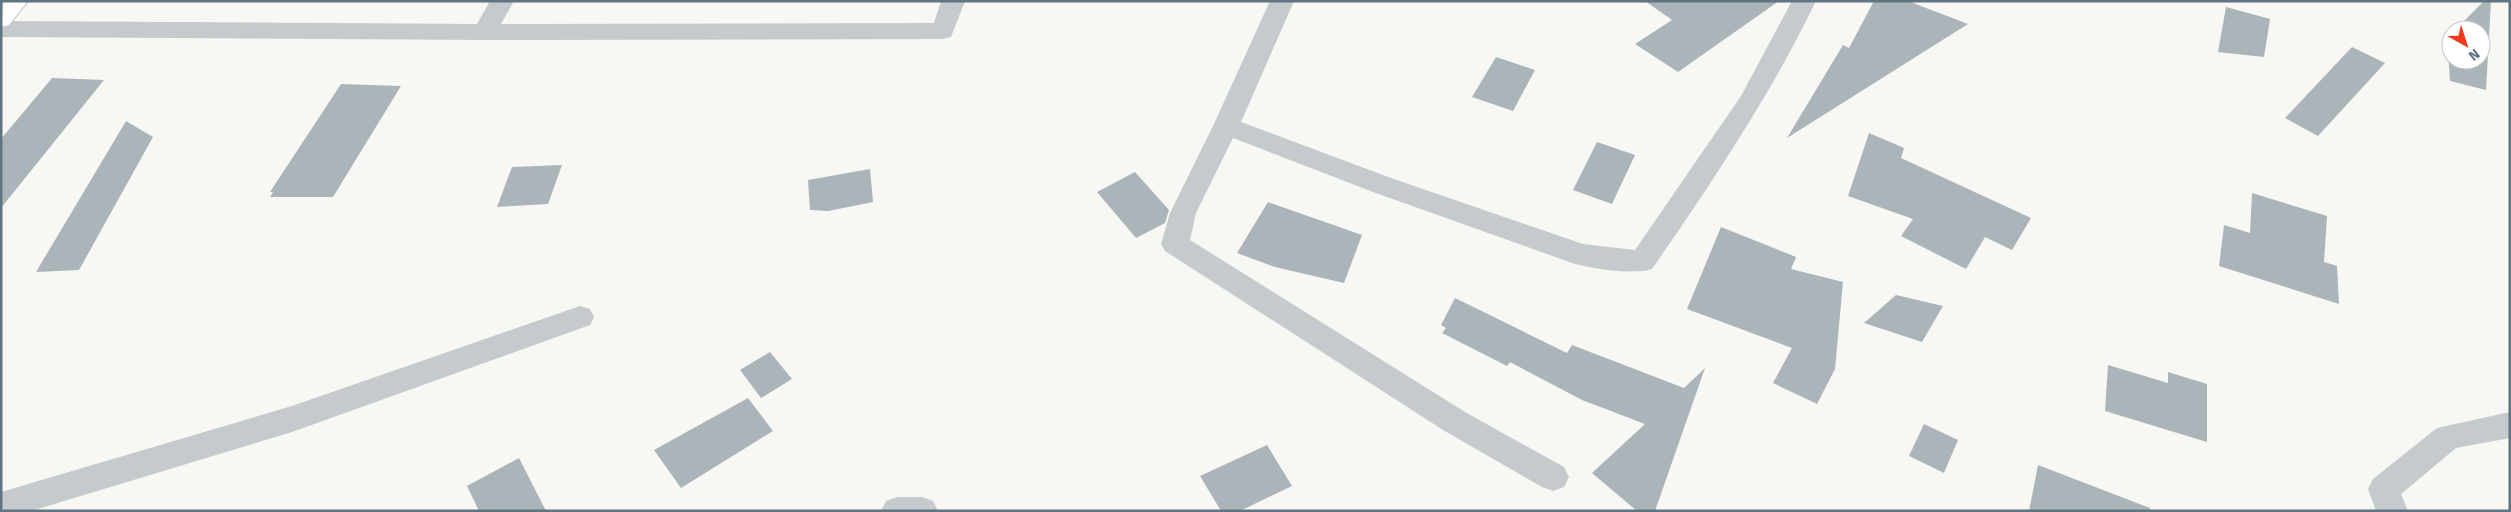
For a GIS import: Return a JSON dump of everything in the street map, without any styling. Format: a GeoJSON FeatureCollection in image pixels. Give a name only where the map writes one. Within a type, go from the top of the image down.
{"type":"FeatureCollection","features":[{"type":"Feature","properties":{"kind":"street"},"geometry":{"type":"LineString","coordinates":[[1,19],[16,1]]}},
{"type":"Feature","properties":{"kind":"street"},"geometry":{"type":"LineString","coordinates":[[484,32],[502,1]]}},
{"type":"Feature","properties":{"kind":"street"},"geometry":{"type":"LineString","coordinates":[[1,29],[484,32],[943,31],[953,1]]}},
{"type":"Feature","properties":{"kind":"street"},"geometry":{"type":"LineString","coordinates":[[1282,1],[1226,126],[1183,213],[1175,244],[1454,421],[1553,477]]}},
{"type":"Feature","properties":{"kind":"street"},"geometry":{"type":"LineString","coordinates":[[1226,126],[1382,185],[1582,255],[1642,262],[1733,132],[1786,41],[1804,1]]}},
{"type":"Feature","properties":{"kind":"street"},"geometry":{"type":"LineString","coordinates":[[1,506],[292,419],[580,317]]}},
{"type":"Feature","properties":{"kind":"street"},"geometry":{"type":"LineString","coordinates":[[2392,511],[2384,489],[2448,437],[2510,425]]}},
{"type":"Feature","properties":{"kind":"street"},"geometry":{"type":"LineString","coordinates":[[897,511],[922,511]]}},
{"type":"Feature","properties":{"kind":"building"},"geometry":{"type":"Polygon","coordinates":[[[1645,1],[1779,1],[1678,72],[1635,44],[1672,20],[1645,1]]]}},
{"type":"Feature","properties":{"kind":"building"},"geometry":{"type":"Polygon","coordinates":[[[1874,1],[1908,1],[1968,24],[1787,138],[1843,45],[1849,48],[1874,1]]]}},
{"type":"Feature","properties":{"kind":"building"},"geometry":{"type":"Polygon","coordinates":[[[2484,1],[2491,1],[2490,20],[2465,20],[2484,1]]]}},
{"type":"Feature","properties":{"kind":"building"},"geometry":{"type":"Polygon","coordinates":[[[2226,7],[2270,19],[2264,57],[2218,52],[2226,7]]]}},
{"type":"Feature","properties":{"kind":"building"},"geometry":{"type":"Polygon","coordinates":[[[2352,47],[2385,63],[2318,136],[2285,118],[2352,47]]]}},
{"type":"Feature","properties":{"kind":"building"},"geometry":{"type":"Polygon","coordinates":[[[1496,57],[1535,70],[1513,111],[1472,97],[1496,57]]]}},
{"type":"Feature","properties":{"kind":"building"},"geometry":{"type":"Polygon","coordinates":[[[2449,70],[2487,70],[2486,90],[2450,81],[2449,70]]]}},
{"type":"Feature","properties":{"kind":"building"},"geometry":{"type":"Polygon","coordinates":[[[52,78],[104,80],[1,208],[1,139],[52,78]]]}},
{"type":"Feature","properties":{"kind":"building"},"geometry":{"type":"Polygon","coordinates":[[[341,84],[401,86],[333,197],[270,197],[273,192],[270,192],[341,84]]]}},
{"type":"Feature","properties":{"kind":"building"},"geometry":{"type":"Polygon","coordinates":[[[126,121],[153,137],[79,270],[36,272],[126,121]]]}},
{"type":"Feature","properties":{"kind":"building"},"geometry":{"type":"Polygon","coordinates":[[[1869,133],[1904,148],[1901,158],[2031,218],[2012,250],[1985,237],[1966,269],[1901,236],[1913,219],[1848,196],[1869,133]]]}},
{"type":"Feature","properties":{"kind":"building"},"geometry":{"type":"Polygon","coordinates":[[[1597,142],[1635,155],[1612,204],[1573,190],[1597,142]]]}},
{"type":"Feature","properties":{"kind":"building"},"geometry":{"type":"Polygon","coordinates":[[[562,165],[548,204],[497,207],[512,167],[562,165]]]}},
{"type":"Feature","properties":{"kind":"building"},"geometry":{"type":"Polygon","coordinates":[[[870,169],[873,202],[828,211],[810,210],[808,180],[870,169]]]}},
{"type":"Feature","properties":{"kind":"building"},"geometry":{"type":"Polygon","coordinates":[[[1135,172],[1169,210],[1165,223],[1136,238],[1097,192],[1135,172]]]}},
{"type":"Feature","properties":{"kind":"building"},"geometry":{"type":"Polygon","coordinates":[[[2252,193],[2327,216],[2324,262],[2337,266],[2339,304],[2219,266],[2224,225],[2250,233],[2252,193]]]}},
{"type":"Feature","properties":{"kind":"building"},"geometry":{"type":"Polygon","coordinates":[[[1268,202],[1362,235],[1344,283],[1275,267],[1237,253],[1268,202]]]}},
{"type":"Feature","properties":{"kind":"building"},"geometry":{"type":"Polygon","coordinates":[[[1721,227],[1796,257],[1791,269],[1843,282],[1835,369],[1817,404],[1773,383],[1792,348],[1687,309],[1721,227]]]}},
{"type":"Feature","properties":{"kind":"building"},"geometry":{"type":"Polygon","coordinates":[[[1896,295],[1943,306],[1922,342],[1864,323],[1896,295]]]}},
{"type":"Feature","properties":{"kind":"building"},"geometry":{"type":"Polygon","coordinates":[[[1455,298],[1567,353],[1572,345],[1684,388],[1705,368],[1655,511],[1637,511],[1592,473],[1645,424],[1582,400],[1510,362],[1507,366],[1442,333],[1446,328],[1441,325],[1455,298]]]}},
{"type":"Feature","properties":{"kind":"building"},"geometry":{"type":"Polygon","coordinates":[[[770,352],[792,379],[761,398],[740,370],[770,352]]]}},
{"type":"Feature","properties":{"kind":"building"},"geometry":{"type":"Polygon","coordinates":[[[2108,365],[2168,383],[2168,372],[2207,384],[2207,442],[2105,411],[2108,365]]]}},
{"type":"Feature","properties":{"kind":"building"},"geometry":{"type":"Polygon","coordinates":[[[748,398],[773,431],[681,488],[654,450],[748,398]]]}},
{"type":"Feature","properties":{"kind":"building"},"geometry":{"type":"Polygon","coordinates":[[[1924,424],[1958,440],[1944,473],[1909,456],[1924,424]]]}},
{"type":"Feature","properties":{"kind":"building"},"geometry":{"type":"Polygon","coordinates":[[[1267,445],[1292,486],[1240,511],[1221,511],[1200,476],[1267,445]]]}},
{"type":"Feature","properties":{"kind":"building"},"geometry":{"type":"Polygon","coordinates":[[[519,458],[546,511],[479,511],[467,486],[519,458]]]}},
{"type":"Feature","properties":{"kind":"building"},"geometry":{"type":"Polygon","coordinates":[[[2038,465],[2150,508],[2150,511],[2029,511],[2038,465]]]}}]}
